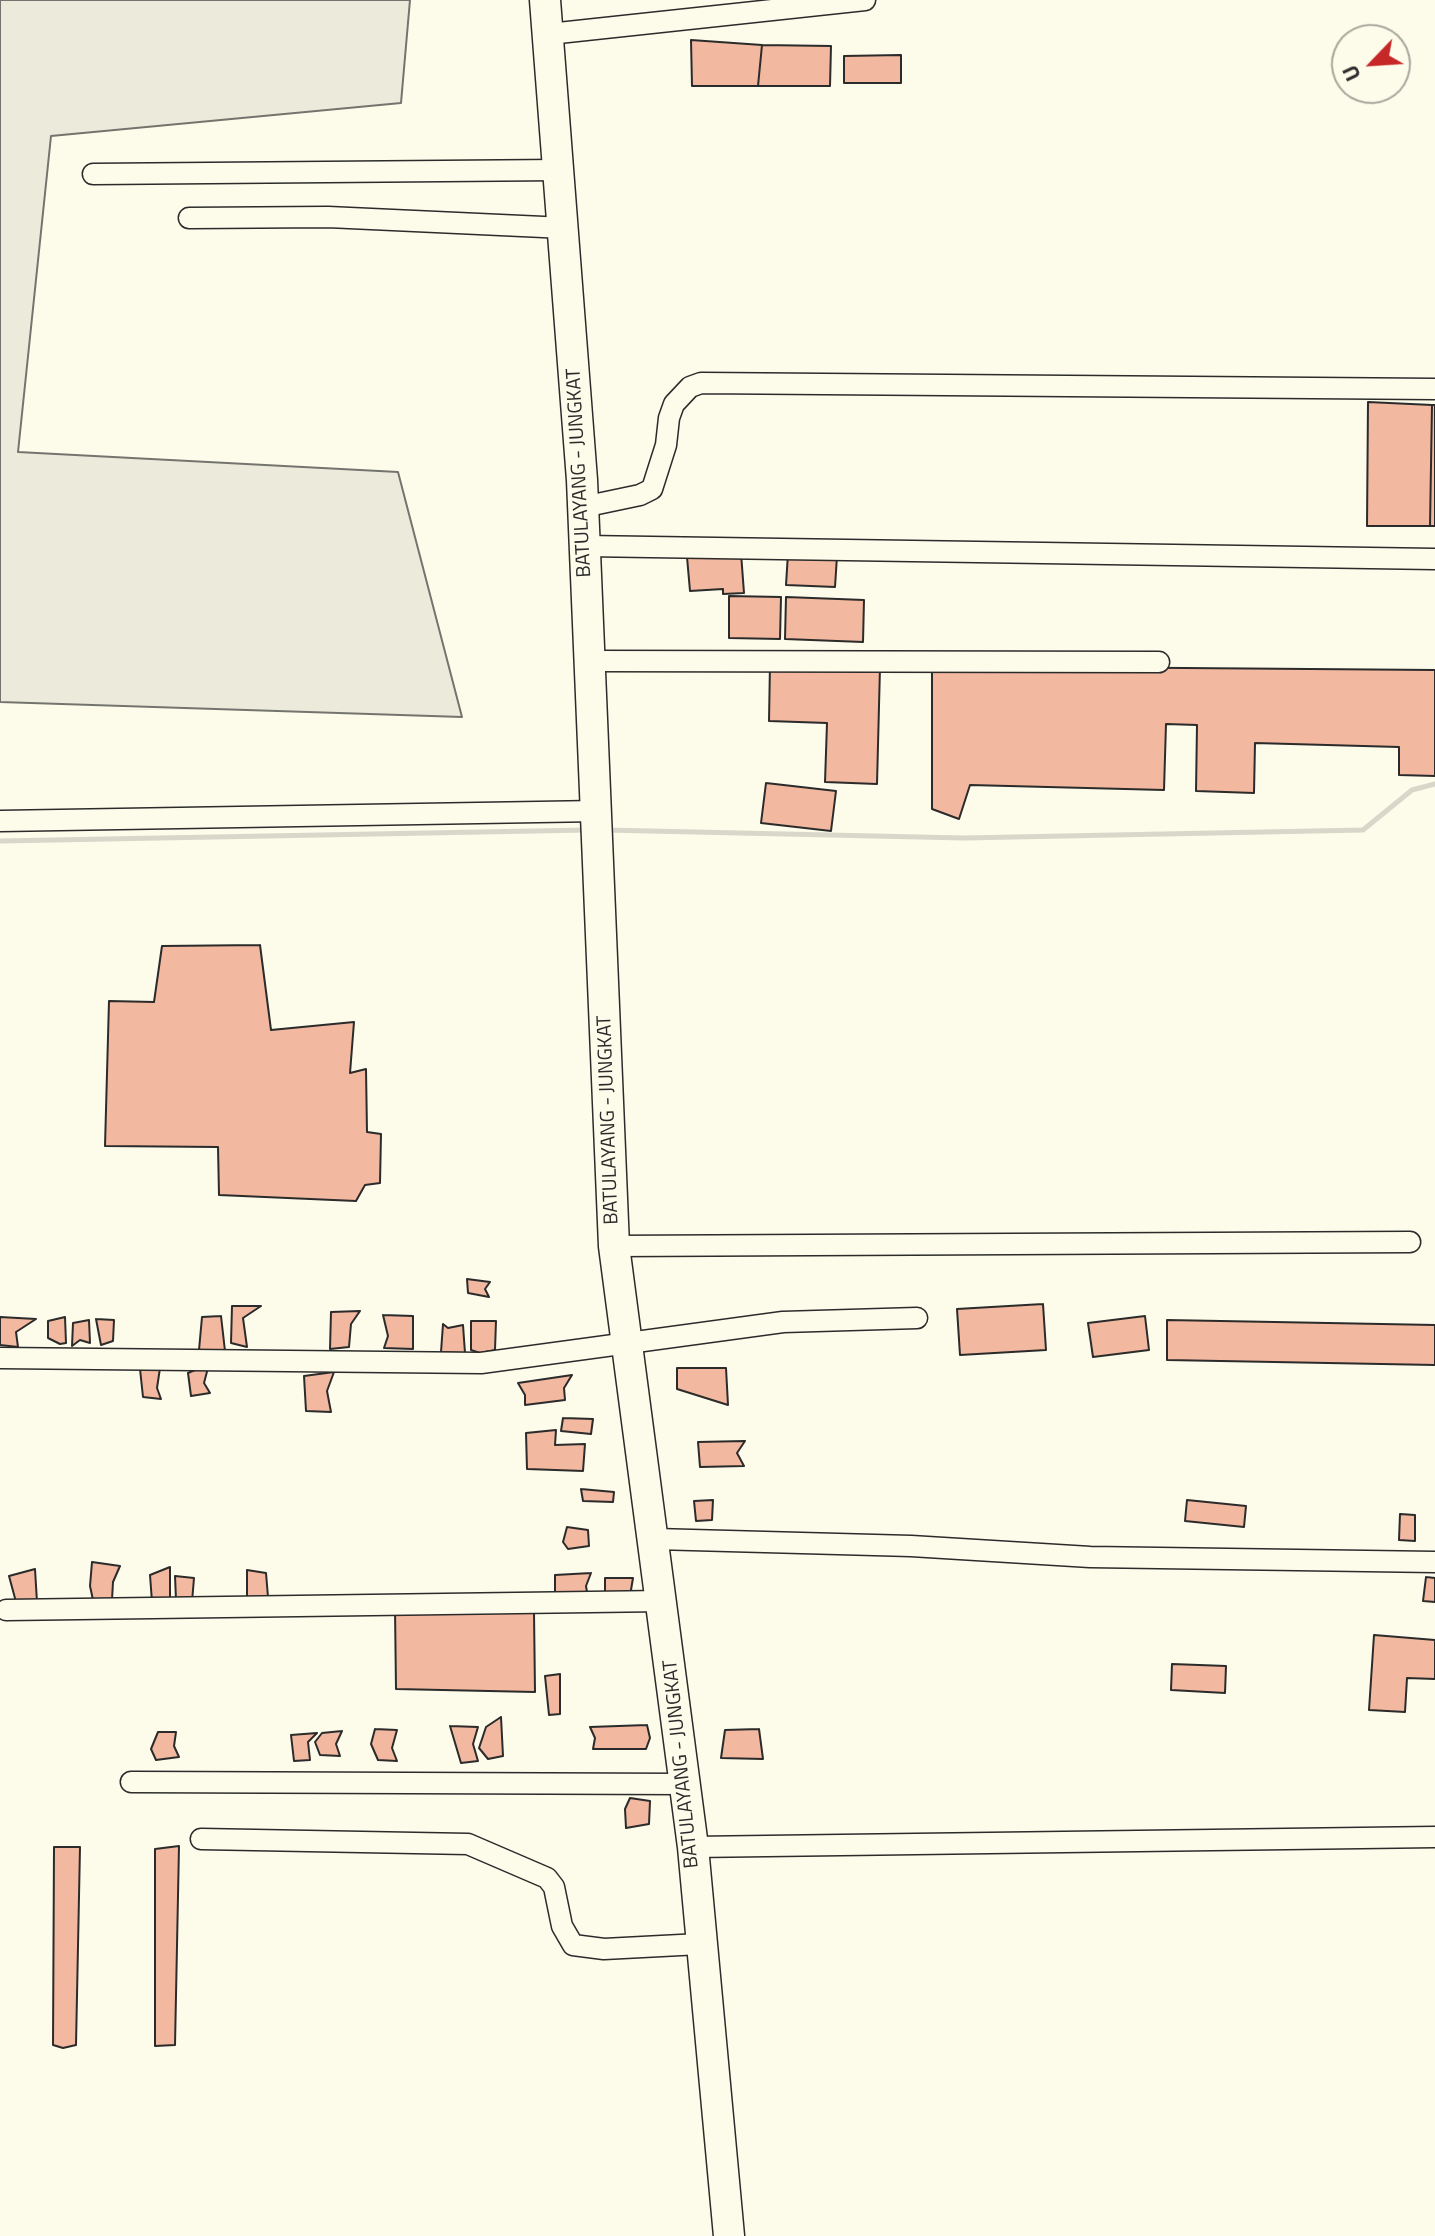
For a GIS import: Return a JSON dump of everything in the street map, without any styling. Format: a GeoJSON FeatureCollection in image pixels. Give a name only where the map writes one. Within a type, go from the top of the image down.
{"type":"FeatureCollection","features":[{"type":"Feature","properties":{"kind":"highway","name":"BATULAYANG - JUNGKAT"},"geometry":{"type":"LineString","coordinates":[[545,0],[565,228],[583,507],[614,1246],[655,1539],[693,1847],[729,2236]]}},
{"type":"Feature","properties":{"kind":"street"},"geometry":{"type":"LineString","coordinates":[[549,34],[865,0]]}},
{"type":"Feature","properties":{"kind":"street"},"geometry":{"type":"LineString","coordinates":[[93,174],[559,170]]}},
{"type":"Feature","properties":{"kind":"street"},"geometry":{"type":"LineString","coordinates":[[189,218],[328,217],[565,228]]}},
{"type":"Feature","properties":{"kind":"street"},"geometry":{"type":"LineString","coordinates":[[583,507],[640,495],[652,489],[666,445],[674,404],[690,387],[701,383],[1435,389]]}},
{"type":"Feature","properties":{"kind":"street"},"geometry":{"type":"LineString","coordinates":[[585,546],[1435,559]]}},
{"type":"Feature","properties":{"kind":"street"},"geometry":{"type":"LineString","coordinates":[[591,661],[1159,662]]}},
{"type":"Feature","properties":{"kind":"street"},"geometry":{"type":"LineString","coordinates":[[0,821],[598,824]]}},
{"type":"Feature","properties":{"kind":"street"},"geometry":{"type":"LineString","coordinates":[[614,1246],[1410,1242]]}},
{"type":"Feature","properties":{"kind":"street"},"geometry":{"type":"LineString","coordinates":[[0,1358],[481,1363],[783,1322],[917,1318]]}},
{"type":"Feature","properties":{"kind":"street"},"geometry":{"type":"LineString","coordinates":[[655,1539],[911,1546],[1090,1557],[1435,1562]]}},
{"type":"Feature","properties":{"kind":"street"},"geometry":{"type":"LineString","coordinates":[[6,1610],[663,1601]]}},
{"type":"Feature","properties":{"kind":"street"},"geometry":{"type":"LineString","coordinates":[[131,1782],[685,1784]]}},
{"type":"Feature","properties":{"kind":"street"},"geometry":{"type":"LineString","coordinates":[[693,1847],[1435,1837]]}},
{"type":"Feature","properties":{"kind":"street"},"geometry":{"type":"LineString","coordinates":[[201,1839],[468,1844],[547,1878],[554,1887],[562,1926],[573,1945],[586,1950],[700,1944]]}},
{"type":"Feature","properties":{"kind":"shaded area"},"geometry":{"type":"Polygon","coordinates":[[[0,0],[410,0],[401,103],[51,136],[18,452],[398,472],[462,717],[0,702],[0,0]]]}},
{"type":"Feature","properties":{"kind":"building"},"geometry":{"type":"Polygon","coordinates":[[[691,40],[762,45],[758,86],[692,86],[691,40]]]}},
{"type":"Feature","properties":{"kind":"building"},"geometry":{"type":"Polygon","coordinates":[[[762,45],[831,46],[830,86],[758,86],[762,45]]]}},
{"type":"Feature","properties":{"kind":"building"},"geometry":{"type":"Polygon","coordinates":[[[901,55],[901,83],[844,83],[844,56],[901,55]]]}},
{"type":"Feature","properties":{"kind":"building"},"geometry":{"type":"Polygon","coordinates":[[[1368,402],[1432,405],[1430,526],[1367,526],[1368,402]]]}},
{"type":"Feature","properties":{"kind":"building"},"geometry":{"type":"Polygon","coordinates":[[[1432,405],[1435,405],[1435,526],[1430,526],[1432,405]]]}},
{"type":"Feature","properties":{"kind":"building"},"geometry":{"type":"Polygon","coordinates":[[[741,553],[744,593],[723,594],[723,589],[690,591],[687,557],[741,553]]]}},
{"type":"Feature","properties":{"kind":"building"},"geometry":{"type":"Polygon","coordinates":[[[788,553],[837,556],[835,587],[786,585],[788,553]]]}},
{"type":"Feature","properties":{"kind":"building"},"geometry":{"type":"Polygon","coordinates":[[[729,596],[781,597],[780,639],[729,638],[729,596]]]}},
{"type":"Feature","properties":{"kind":"building"},"geometry":{"type":"Polygon","coordinates":[[[786,597],[864,600],[863,642],[785,639],[786,597]]]}},
{"type":"Feature","properties":{"kind":"building"},"geometry":{"type":"Polygon","coordinates":[[[770,664],[880,667],[877,784],[825,782],[827,723],[769,721],[770,664]]]}},
{"type":"Feature","properties":{"kind":"building"},"geometry":{"type":"Polygon","coordinates":[[[932,666],[1435,670],[1435,776],[1399,775],[1399,747],[1255,743],[1254,793],[1196,791],[1197,725],[1166,724],[1164,790],[970,785],[959,819],[932,809],[932,666]]]}},
{"type":"Feature","properties":{"kind":"building"},"geometry":{"type":"Polygon","coordinates":[[[766,783],[836,791],[831,831],[761,823],[766,783]]]}},
{"type":"Feature","properties":{"kind":"building"},"geometry":{"type":"Polygon","coordinates":[[[260,945],[271,1030],[354,1022],[350,1073],[366,1069],[367,1132],[381,1134],[380,1183],[365,1185],[356,1201],[219,1195],[218,1147],[105,1146],[109,1001],[154,1002],[162,946],[260,945]]]}},
{"type":"Feature","properties":{"kind":"building"},"geometry":{"type":"Polygon","coordinates":[[[467,1279],[490,1282],[485,1289],[489,1297],[468,1293],[467,1279]]]}},
{"type":"Feature","properties":{"kind":"building"},"geometry":{"type":"Polygon","coordinates":[[[1043,1304],[1046,1350],[960,1355],[957,1309],[1043,1304]]]}},
{"type":"Feature","properties":{"kind":"building"},"geometry":{"type":"Polygon","coordinates":[[[232,1306],[261,1306],[243,1318],[247,1347],[231,1343],[232,1306]]]}},
{"type":"Feature","properties":{"kind":"building"},"geometry":{"type":"Polygon","coordinates":[[[360,1311],[351,1324],[349,1347],[330,1349],[331,1312],[360,1311]]]}},
{"type":"Feature","properties":{"kind":"building"},"geometry":{"type":"Polygon","coordinates":[[[383,1315],[413,1316],[413,1349],[384,1348],[388,1336],[383,1315]]]}},
{"type":"Feature","properties":{"kind":"building"},"geometry":{"type":"Polygon","coordinates":[[[221,1316],[225,1351],[199,1350],[202,1317],[221,1316]]]}},
{"type":"Feature","properties":{"kind":"building"},"geometry":{"type":"Polygon","coordinates":[[[1145,1316],[1149,1350],[1093,1357],[1088,1323],[1145,1316]]]}},
{"type":"Feature","properties":{"kind":"building"},"geometry":{"type":"Polygon","coordinates":[[[0,1317],[36,1319],[16,1332],[18,1347],[0,1345],[0,1317]]]}},
{"type":"Feature","properties":{"kind":"building"},"geometry":{"type":"Polygon","coordinates":[[[65,1317],[66,1343],[60,1344],[48,1338],[48,1321],[65,1317]]]}},
{"type":"Feature","properties":{"kind":"building"},"geometry":{"type":"Polygon","coordinates":[[[96,1319],[114,1320],[113,1341],[101,1345],[96,1319]]]}},
{"type":"Feature","properties":{"kind":"building"},"geometry":{"type":"Polygon","coordinates":[[[89,1320],[90,1343],[80,1340],[72,1346],[73,1323],[89,1320]]]}},
{"type":"Feature","properties":{"kind":"building"},"geometry":{"type":"Polygon","coordinates":[[[1167,1320],[1435,1325],[1435,1365],[1167,1360],[1167,1320]]]}},
{"type":"Feature","properties":{"kind":"building"},"geometry":{"type":"Polygon","coordinates":[[[471,1321],[496,1321],[495,1350],[480,1353],[471,1350],[471,1321]]]}},
{"type":"Feature","properties":{"kind":"building"},"geometry":{"type":"Polygon","coordinates":[[[443,1324],[448,1328],[463,1325],[465,1353],[441,1352],[443,1324]]]}},
{"type":"Feature","properties":{"kind":"building"},"geometry":{"type":"Polygon","coordinates":[[[209,1364],[204,1383],[210,1393],[191,1396],[188,1373],[209,1364]]]}},
{"type":"Feature","properties":{"kind":"building"},"geometry":{"type":"Polygon","coordinates":[[[160,1368],[157,1388],[161,1399],[143,1397],[140,1369],[160,1368]]]}},
{"type":"Feature","properties":{"kind":"building"},"geometry":{"type":"Polygon","coordinates":[[[677,1368],[726,1368],[728,1405],[677,1389],[677,1368]]]}},
{"type":"Feature","properties":{"kind":"building"},"geometry":{"type":"Polygon","coordinates":[[[334,1372],[327,1391],[331,1412],[306,1411],[304,1376],[334,1372]]]}},
{"type":"Feature","properties":{"kind":"building"},"geometry":{"type":"Polygon","coordinates":[[[572,1375],[564,1388],[565,1400],[525,1405],[525,1395],[518,1383],[572,1375]]]}},
{"type":"Feature","properties":{"kind":"building"},"geometry":{"type":"Polygon","coordinates":[[[563,1418],[593,1419],[591,1434],[561,1431],[563,1418]]]}},
{"type":"Feature","properties":{"kind":"building"},"geometry":{"type":"Polygon","coordinates":[[[556,1430],[555,1445],[585,1444],[583,1471],[527,1469],[526,1433],[556,1430]]]}},
{"type":"Feature","properties":{"kind":"building"},"geometry":{"type":"Polygon","coordinates":[[[745,1441],[737,1453],[744,1466],[700,1467],[698,1442],[745,1441]]]}},
{"type":"Feature","properties":{"kind":"building"},"geometry":{"type":"Polygon","coordinates":[[[581,1489],[614,1492],[613,1502],[583,1501],[581,1489]]]}},
{"type":"Feature","properties":{"kind":"building"},"geometry":{"type":"Polygon","coordinates":[[[713,1500],[712,1520],[696,1521],[694,1501],[713,1500]]]}},
{"type":"Feature","properties":{"kind":"building"},"geometry":{"type":"Polygon","coordinates":[[[1187,1500],[1246,1506],[1244,1527],[1185,1521],[1187,1500]]]}},
{"type":"Feature","properties":{"kind":"building"},"geometry":{"type":"Polygon","coordinates":[[[1400,1514],[1415,1515],[1415,1541],[1399,1540],[1400,1514]]]}},
{"type":"Feature","properties":{"kind":"building"},"geometry":{"type":"Polygon","coordinates":[[[567,1527],[588,1530],[589,1546],[568,1549],[563,1542],[567,1527]]]}},
{"type":"Feature","properties":{"kind":"building"},"geometry":{"type":"Polygon","coordinates":[[[92,1562],[120,1566],[113,1582],[112,1600],[93,1600],[90,1586],[92,1562]]]}},
{"type":"Feature","properties":{"kind":"building"},"geometry":{"type":"Polygon","coordinates":[[[170,1567],[170,1601],[152,1602],[150,1575],[170,1567]]]}},
{"type":"Feature","properties":{"kind":"building"},"geometry":{"type":"Polygon","coordinates":[[[35,1569],[37,1602],[16,1602],[9,1576],[35,1569]]]}},
{"type":"Feature","properties":{"kind":"building"},"geometry":{"type":"Polygon","coordinates":[[[247,1570],[266,1573],[268,1597],[247,1598],[247,1570]]]}},
{"type":"Feature","properties":{"kind":"building"},"geometry":{"type":"Polygon","coordinates":[[[591,1573],[586,1586],[588,1598],[555,1594],[555,1575],[591,1573]]]}},
{"type":"Feature","properties":{"kind":"building"},"geometry":{"type":"Polygon","coordinates":[[[175,1576],[194,1578],[192,1602],[176,1600],[175,1576]]]}},
{"type":"Feature","properties":{"kind":"building"},"geometry":{"type":"Polygon","coordinates":[[[1426,1577],[1435,1578],[1435,1602],[1423,1601],[1426,1577]]]}},
{"type":"Feature","properties":{"kind":"building"},"geometry":{"type":"Polygon","coordinates":[[[605,1578],[633,1578],[630,1596],[605,1598],[605,1578]]]}},
{"type":"Feature","properties":{"kind":"building"},"geometry":{"type":"Polygon","coordinates":[[[395,1609],[534,1612],[535,1692],[396,1689],[395,1609]]]}},
{"type":"Feature","properties":{"kind":"building"},"geometry":{"type":"Polygon","coordinates":[[[1374,1635],[1435,1640],[1435,1679],[1407,1678],[1405,1712],[1369,1710],[1374,1635]]]}},
{"type":"Feature","properties":{"kind":"building"},"geometry":{"type":"Polygon","coordinates":[[[1172,1664],[1226,1666],[1225,1693],[1171,1690],[1172,1664]]]}},
{"type":"Feature","properties":{"kind":"building"},"geometry":{"type":"Polygon","coordinates":[[[560,1674],[560,1714],[549,1715],[545,1676],[560,1674]]]}},
{"type":"Feature","properties":{"kind":"building"},"geometry":{"type":"Polygon","coordinates":[[[501,1717],[503,1756],[488,1759],[479,1748],[486,1727],[501,1717]]]}},
{"type":"Feature","properties":{"kind":"building"},"geometry":{"type":"Polygon","coordinates":[[[647,1725],[650,1738],[646,1749],[593,1749],[595,1738],[590,1727],[647,1725]]]}},
{"type":"Feature","properties":{"kind":"building"},"geometry":{"type":"Polygon","coordinates":[[[450,1726],[478,1727],[473,1744],[478,1761],[461,1763],[450,1726]]]}},
{"type":"Feature","properties":{"kind":"building"},"geometry":{"type":"Polygon","coordinates":[[[375,1729],[397,1730],[392,1748],[397,1761],[378,1760],[371,1744],[375,1729]]]}},
{"type":"Feature","properties":{"kind":"building"},"geometry":{"type":"Polygon","coordinates":[[[759,1729],[763,1759],[721,1758],[725,1730],[759,1729]]]}},
{"type":"Feature","properties":{"kind":"building"},"geometry":{"type":"Polygon","coordinates":[[[342,1731],[336,1744],[340,1756],[320,1755],[315,1742],[322,1733],[342,1731]]]}},
{"type":"Feature","properties":{"kind":"building"},"geometry":{"type":"Polygon","coordinates":[[[158,1732],[176,1732],[174,1746],[179,1757],[156,1760],[151,1749],[158,1732]]]}},
{"type":"Feature","properties":{"kind":"building"},"geometry":{"type":"Polygon","coordinates":[[[317,1733],[308,1742],[310,1760],[294,1761],[291,1735],[317,1733]]]}},
{"type":"Feature","properties":{"kind":"building"},"geometry":{"type":"Polygon","coordinates":[[[630,1798],[650,1801],[649,1824],[626,1828],[625,1809],[630,1798]]]}},
{"type":"Feature","properties":{"kind":"building"},"geometry":{"type":"Polygon","coordinates":[[[179,1846],[175,2045],[155,2046],[155,1849],[179,1846]]]}},
{"type":"Feature","properties":{"kind":"building"},"geometry":{"type":"Polygon","coordinates":[[[54,1847],[80,1847],[76,2045],[63,2048],[53,2045],[54,1847]]]}},
{"type":"Feature","properties":{"kind":"waterway"},"geometry":{"type":"LineString","coordinates":[[605,830],[964,838],[1363,830],[1412,790],[1435,784]]}},
{"type":"Feature","properties":{"kind":"waterway"},"geometry":{"type":"LineString","coordinates":[[0,841],[587,830]]}}]}
